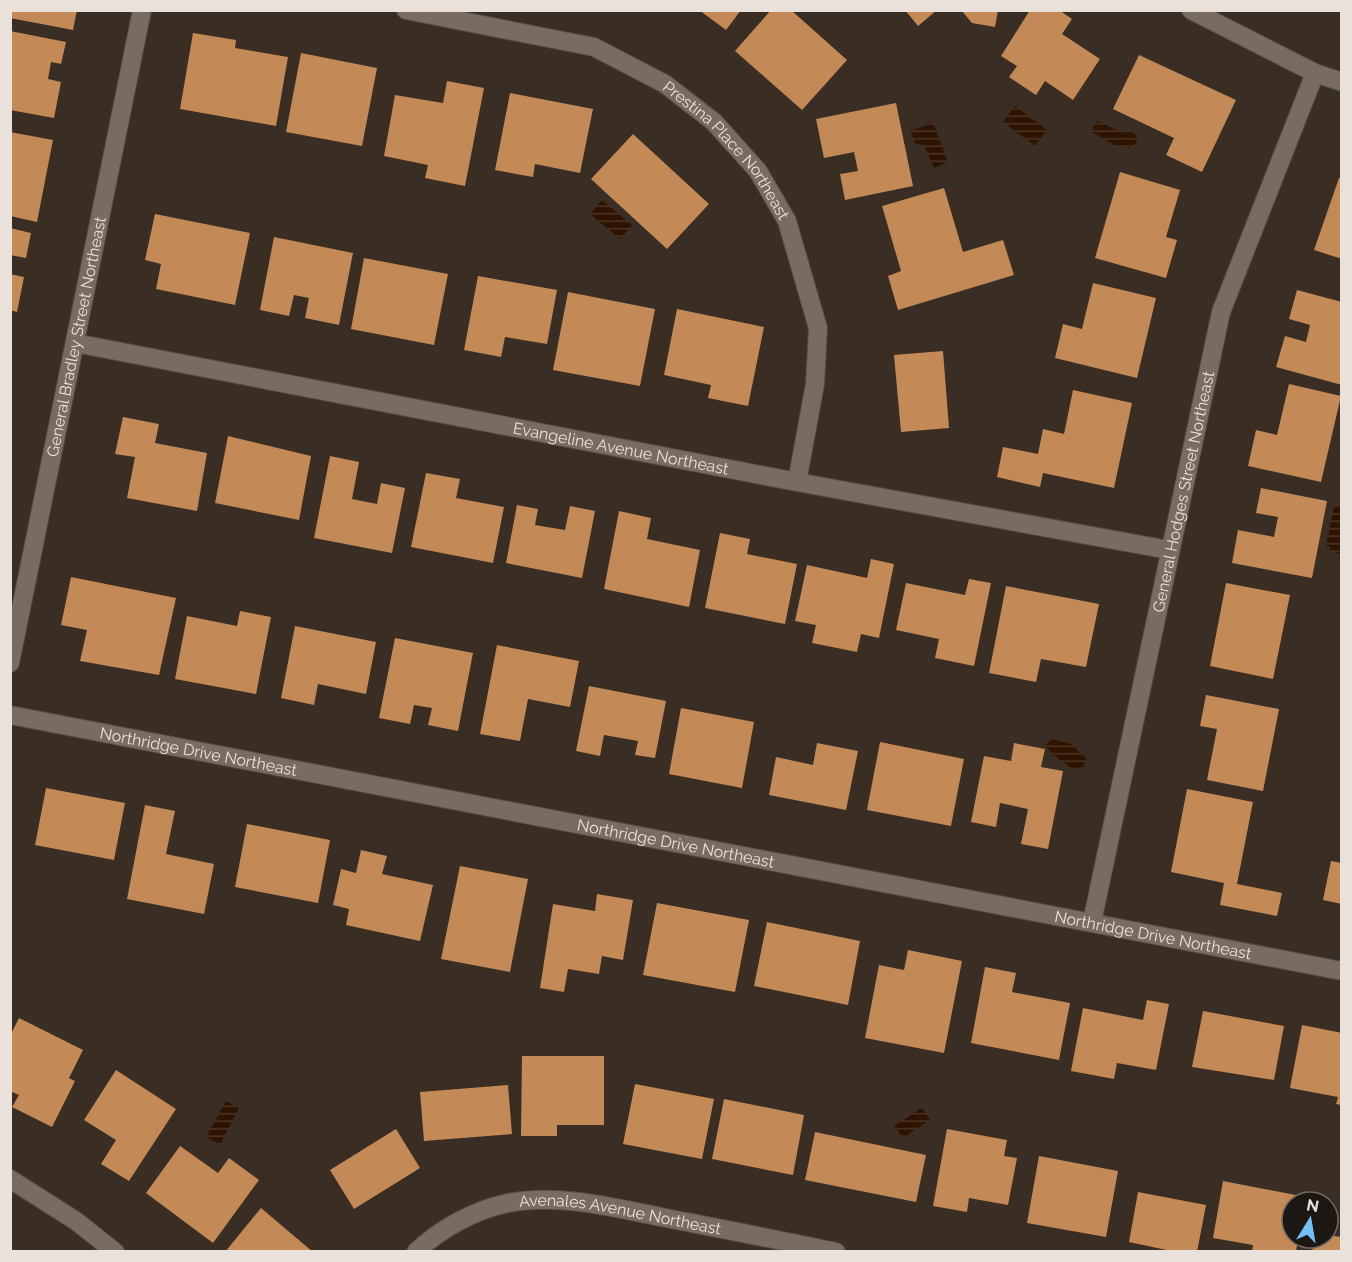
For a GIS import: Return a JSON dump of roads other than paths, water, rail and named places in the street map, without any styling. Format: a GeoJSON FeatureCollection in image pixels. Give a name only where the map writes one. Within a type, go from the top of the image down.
{"type":"FeatureCollection","features":[{"type":"Feature","properties":{"kind":"street","name":"General Bradley Street Northeast"},"geometry":{"type":"LineString","coordinates":[[10,663],[142,10]]}},
{"type":"Feature","properties":{"kind":"street","name":"Prestina Place Northeast"},"geometry":{"type":"LineString","coordinates":[[406,10],[594,47],[665,84],[714,122],[758,171],[787,221],[818,328],[815,384],[796,482]]}},
{"type":"Feature","properties":{"kind":"street"},"geometry":{"type":"LineString","coordinates":[[1191,10],[1315,73],[1341,82]]}},
{"type":"Feature","properties":{"kind":"street","name":"General Hodges Street Northeast"},"geometry":{"type":"LineString","coordinates":[[1092,922],[1221,312],[1315,73]]}},
{"type":"Feature","properties":{"kind":"street","name":"Evangeline Avenue Northeast"},"geometry":{"type":"LineString","coordinates":[[75,343],[796,482],[1169,550]]}},
{"type":"Feature","properties":{"kind":"street","name":"Northridge Drive Northeast"},"geometry":{"type":"LineString","coordinates":[[10,715],[1341,971]]}},
{"type":"Feature","properties":{"kind":"street"},"geometry":{"type":"LineString","coordinates":[[10,1179],[76,1221],[115,1251]]}},
{"type":"Feature","properties":{"kind":"street","name":"Avenales Avenue Northeast"},"geometry":{"type":"LineString","coordinates":[[417,1251],[449,1227],[473,1215],[508,1203],[550,1199],[593,1204],[836,1251]]}}]}
